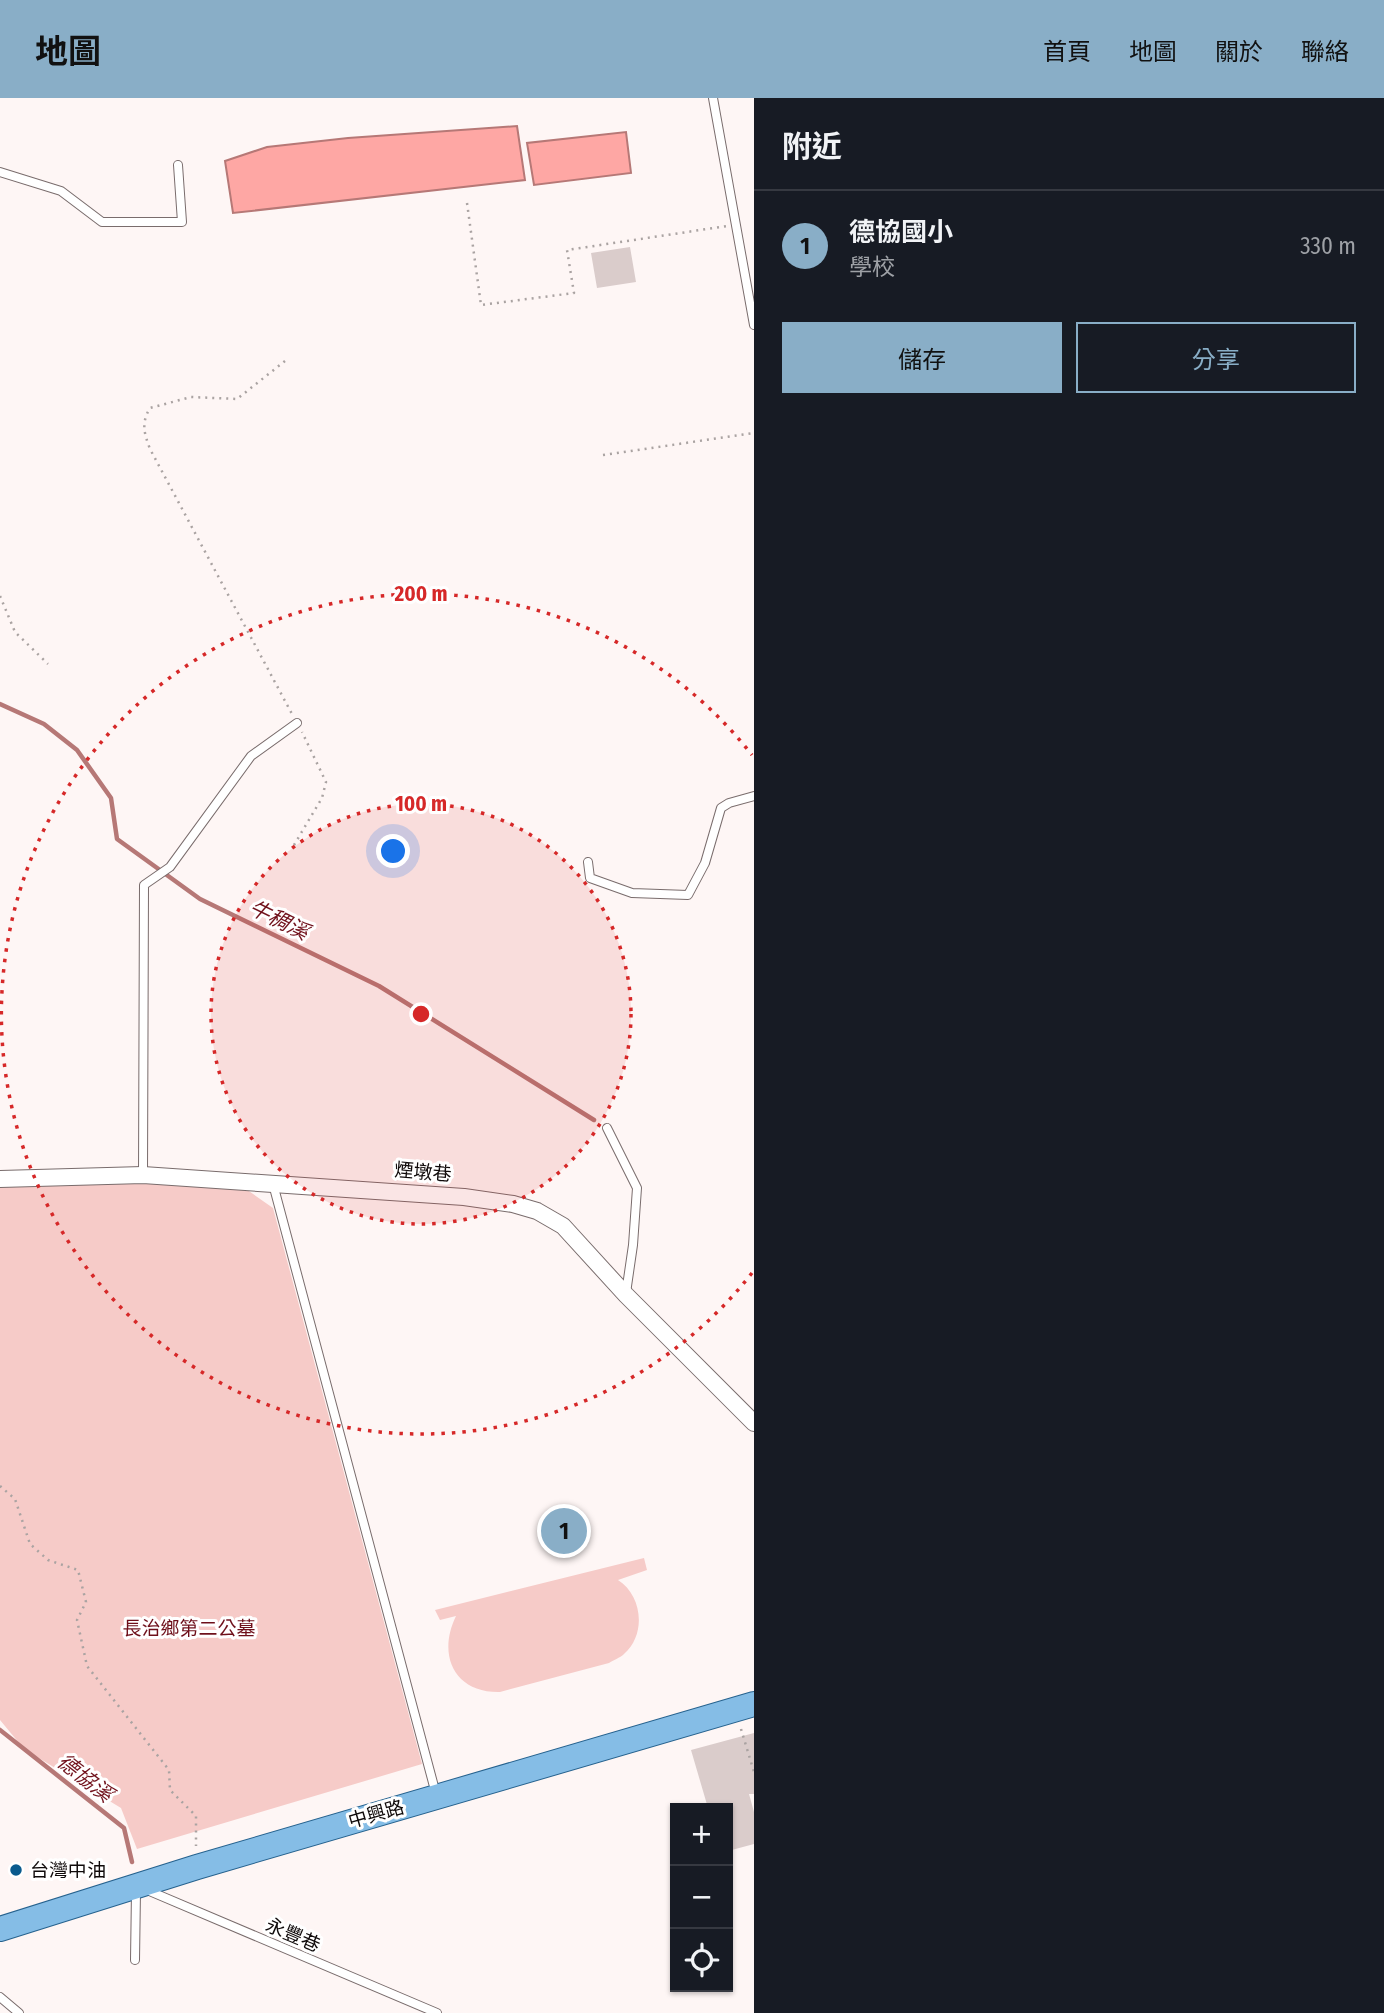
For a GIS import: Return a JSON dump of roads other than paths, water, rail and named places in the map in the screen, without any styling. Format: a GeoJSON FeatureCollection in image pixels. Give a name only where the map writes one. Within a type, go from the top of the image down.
{"type":"FeatureCollection","features":[{"type":"Feature","properties":{"kind":"main road","name":"中興路"},"geometry":{"type":"LineString","coordinates":[[0,1929],[197,1867],[744,1706]]}},
{"type":"Feature","properties":{"kind":"street","name":"煙墩巷"},"geometry":{"type":"LineString","coordinates":[[0,1179],[143,1175],[464,1197],[513,1204],[537,1211],[562,1226],[626,1296],[754,1423]]}},
{"type":"Feature","properties":{"kind":"lane"},"geometry":{"type":"LineString","coordinates":[[713,98],[754,325]]}},
{"type":"Feature","properties":{"kind":"lane"},"geometry":{"type":"LineString","coordinates":[[0,172],[61,191],[103,222],[182,222],[178,165]]}},
{"type":"Feature","properties":{"kind":"lane"},"geometry":{"type":"LineString","coordinates":[[143,1175],[144,886],[170,867],[251,756],[297,723]]}},
{"type":"Feature","properties":{"kind":"lane"},"geometry":{"type":"LineString","coordinates":[[588,862],[590,878],[632,893],[688,895],[705,863],[721,808],[754,796]]}},
{"type":"Feature","properties":{"kind":"lane"},"geometry":{"type":"LineString","coordinates":[[607,1128],[637,1188],[626,1296]]}},
{"type":"Feature","properties":{"kind":"lane"},"geometry":{"type":"LineString","coordinates":[[272,1183],[437,1796]]}},
{"type":"Feature","properties":{"kind":"lane"},"geometry":{"type":"LineString","coordinates":[[135,1960],[136,1886]]}},
{"type":"Feature","properties":{"kind":"lane","name":"永豐巷"},"geometry":{"type":"LineString","coordinates":[[136,1886],[437,2013]]}},
{"type":"Feature","properties":{"kind":"lane"},"geometry":{"type":"LineString","coordinates":[[0,1997],[19,2013]]}},
{"type":"Feature","properties":{"kind":"waterway","name":"牛稠溪"},"geometry":{"type":"LineString","coordinates":[[0,704],[44,724],[77,750],[111,798],[117,839],[200,899],[379,986],[594,1120]]}},
{"type":"Feature","properties":{"kind":"waterway","name":"德協溪"},"geometry":{"type":"LineString","coordinates":[[0,1730],[124,1828],[132,1862]]}},
{"type":"Feature","properties":{"kind":"place","name":"德協國小"},"geometry":{"type":"Point","coordinates":[564,1531]}},
{"type":"Feature","properties":{"kind":"place","name":"台灣中油"},"geometry":{"type":"Point","coordinates":[16,1870]}},
{"type":"Feature","properties":{"kind":"park label","name":"長治鄉第二公墓"},"geometry":{"type":"Point","coordinates":[189,1628]}}]}
